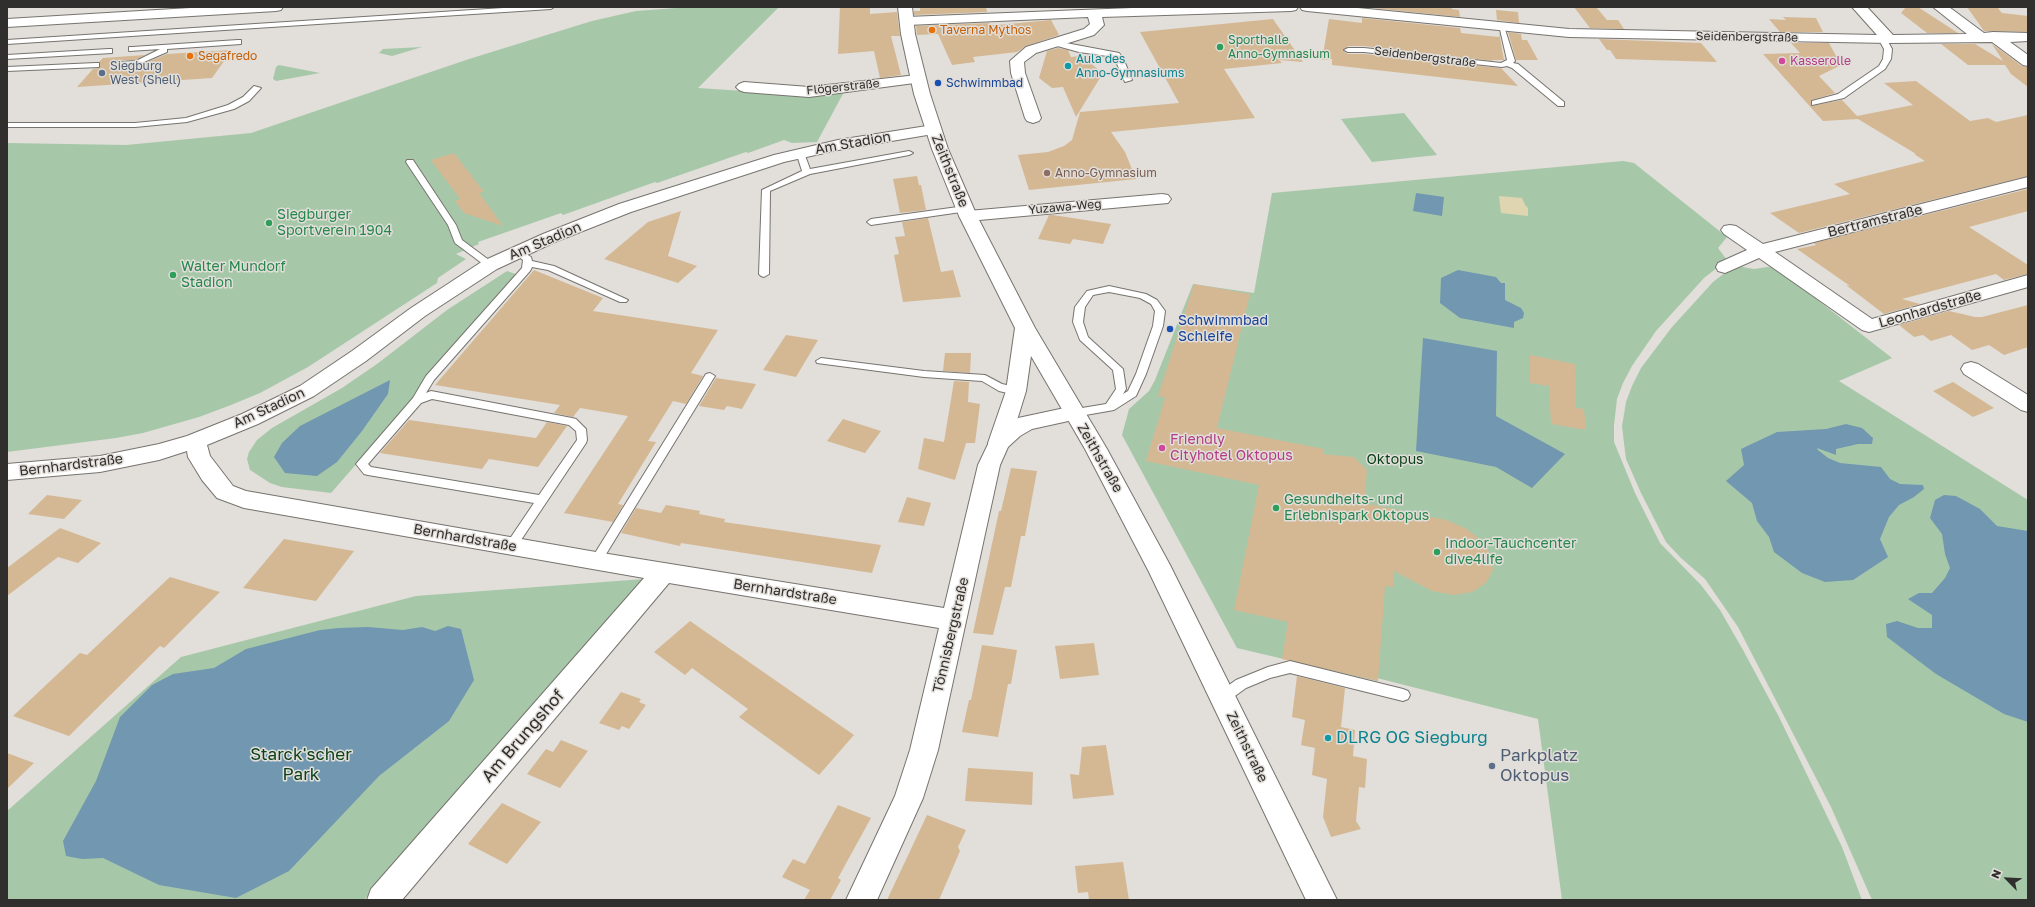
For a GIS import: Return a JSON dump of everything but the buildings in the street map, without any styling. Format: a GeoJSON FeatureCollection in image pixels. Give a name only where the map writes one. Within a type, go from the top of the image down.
{"type":"FeatureCollection","features":[{"type":"Feature","properties":{"kind":"main road"},"geometry":{"type":"LineString","coordinates":[[7,23],[276,7]]}},
{"type":"Feature","properties":{"kind":"main road"},"geometry":{"type":"LineString","coordinates":[[906,14],[1094,13],[1291,7]]}},
{"type":"Feature","properties":{"kind":"main road","name":"Seidenbergstraße"},"geometry":{"type":"LineString","coordinates":[[1306,7],[1570,33],[1886,38],[2028,37]]}},
{"type":"Feature","properties":{"kind":"main road"},"geometry":{"type":"LineString","coordinates":[[1860,7],[1886,38]]}},
{"type":"Feature","properties":{"kind":"main road"},"geometry":{"type":"LineString","coordinates":[[1940,7],[2028,62]]}},
{"type":"Feature","properties":{"kind":"main road"},"geometry":{"type":"LineString","coordinates":[[1033,118],[1018,71],[1017,61],[1031,50],[1053,42],[1073,39],[1089,32],[1097,25],[1094,13]]}},
{"type":"Feature","properties":{"kind":"main road","name":"Zeithstraße"},"geometry":{"type":"LineString","coordinates":[[906,14],[917,79],[933,130],[967,212],[1025,328],[1096,449],[1161,572],[1322,900]]}},
{"type":"Feature","properties":{"kind":"main road","name":"Flögerstraße"},"geometry":{"type":"LineString","coordinates":[[744,88],[808,92],[917,79]]}},
{"type":"Feature","properties":{"kind":"main road","name":"Am Stadion"},"geometry":{"type":"LineString","coordinates":[[195,441],[250,419],[307,391],[359,356],[418,312],[490,265],[523,257],[625,208],[800,152],[933,130]]}},
{"type":"Feature","properties":{"kind":"main road","name":"Bertramstraße"},"geometry":{"type":"LineString","coordinates":[[1725,267],[1759,251],[2028,182]]}},
{"type":"Feature","properties":{"kind":"main road","name":"Yuzawa-Weg"},"geometry":{"type":"LineString","coordinates":[[967,212],[1162,199]]}},
{"type":"Feature","properties":{"kind":"main road"},"geometry":{"type":"LineString","coordinates":[[1730,230],[1759,251]]}},
{"type":"Feature","properties":{"kind":"main road","name":"Leonhardstraße"},"geometry":{"type":"LineString","coordinates":[[1759,251],[1869,326],[2028,281]]}},
{"type":"Feature","properties":{"kind":"main road"},"geometry":{"type":"LineString","coordinates":[[999,444],[1016,391],[1025,328]]}},
{"type":"Feature","properties":{"kind":"main road"},"geometry":{"type":"LineString","coordinates":[[1971,370],[2028,405]]}},
{"type":"Feature","properties":{"kind":"main road","name":"Tönnisbergstraße"},"geometry":{"type":"LineString","coordinates":[[861,900],[909,798],[924,750],[989,465],[999,444],[1012,432],[1026,423],[1074,413]]}},
{"type":"Feature","properties":{"kind":"main road","name":"Bernhardstraße"},"geometry":{"type":"LineString","coordinates":[[7,472],[100,464],[158,452],[195,441],[199,457],[210,474],[225,492],[244,499],[596,561],[954,620]]}},
{"type":"Feature","properties":{"kind":"main road","name":"Am Brungshof"},"geometry":{"type":"LineString","coordinates":[[382,900],[664,572]]}},
{"type":"Feature","properties":{"kind":"lane"},"geometry":{"type":"LineString","coordinates":[[7,42],[551,7]]}},
{"type":"Feature","properties":{"kind":"lane"},"geometry":{"type":"LineString","coordinates":[[1502,26],[1511,61],[1508,63],[1515,66],[1561,104]]}},
{"type":"Feature","properties":{"kind":"lane"},"geometry":{"type":"LineString","coordinates":[[1815,103],[1841,96],[1882,67],[1887,59],[1888,49],[1886,38]]}},
{"type":"Feature","properties":{"kind":"lane"},"geometry":{"type":"LineString","coordinates":[[132,49],[238,42]]}},
{"type":"Feature","properties":{"kind":"lane"},"geometry":{"type":"LineString","coordinates":[[1053,42],[1082,50],[1116,55],[1128,80]]}},
{"type":"Feature","properties":{"kind":"lane"},"geometry":{"type":"LineString","coordinates":[[120,64],[137,63],[170,47]]}},
{"type":"Feature","properties":{"kind":"lane","name":"Seidenbergstraße"},"geometry":{"type":"LineString","coordinates":[[1348,50],[1364,50],[1502,65],[1508,63]]}},
{"type":"Feature","properties":{"kind":"lane"},"geometry":{"type":"LineString","coordinates":[[7,57],[109,51]]}},
{"type":"Feature","properties":{"kind":"lane"},"geometry":{"type":"LineString","coordinates":[[7,69],[96,65]]}},
{"type":"Feature","properties":{"kind":"lane"},"geometry":{"type":"LineString","coordinates":[[7,125],[135,125],[186,120],[232,107],[246,99],[256,88]]}},
{"type":"Feature","properties":{"kind":"lane"},"geometry":{"type":"LineString","coordinates":[[800,152],[807,172]]}},
{"type":"Feature","properties":{"kind":"lane"},"geometry":{"type":"LineString","coordinates":[[764,274],[766,190],[807,172],[831,166],[909,153]]}},
{"type":"Feature","properties":{"kind":"lane"},"geometry":{"type":"LineString","coordinates":[[410,162],[452,225],[458,241],[490,265]]}},
{"type":"Feature","properties":{"kind":"lane"},"geometry":{"type":"LineString","coordinates":[[871,222],[967,212]]}},
{"type":"Feature","properties":{"kind":"lane"},"geometry":{"type":"LineString","coordinates":[[523,257],[623,300]]}},
{"type":"Feature","properties":{"kind":"lane"},"geometry":{"type":"LineString","coordinates":[[523,257],[527,269],[430,378],[418,400],[362,464],[368,471],[541,500]]}},
{"type":"Feature","properties":{"kind":"lane"},"geometry":{"type":"LineString","coordinates":[[1074,413],[1110,407],[1132,393],[1141,374],[1158,326],[1160,311],[1154,302],[1143,296],[1109,289],[1090,293],[1080,307],[1078,322],[1084,338],[1118,369],[1121,389],[1110,407]]}},
{"type":"Feature","properties":{"kind":"lane"},"geometry":{"type":"LineString","coordinates":[[821,361],[924,374],[984,378],[999,387],[1016,391]]}},
{"type":"Feature","properties":{"kind":"lane"},"geometry":{"type":"LineString","coordinates":[[596,561],[710,376]]}},
{"type":"Feature","properties":{"kind":"lane"},"geometry":{"type":"LineString","coordinates":[[418,400],[431,395],[572,422],[581,428],[582,440],[511,546]]}},
{"type":"Feature","properties":{"kind":"lane"},"geometry":{"type":"LineString","coordinates":[[1223,697],[1241,684],[1268,673],[1290,667],[1403,695]]}},
{"type":"Feature","properties":{"kind":"green space","name":"Siegburger Sportverein 1904"},"geometry":{"type":"Polygon","coordinates":[[[690,7],[779,7],[698,88],[821,96],[844,92],[817,142],[792,143],[784,140],[657,183],[655,182],[563,215],[561,213],[478,242],[479,244],[456,254],[466,259],[438,278],[437,283],[308,367],[260,393],[231,405],[199,417],[143,433],[116,438],[7,452],[7,143],[126,145],[251,133],[469,59],[592,21],[636,11],[690,7]]]}},
{"type":"Feature","properties":{"kind":"green space"},"geometry":{"type":"Polygon","coordinates":[[[422,47],[392,56],[379,53],[383,49],[422,47]]]}},
{"type":"Feature","properties":{"kind":"green space"},"geometry":{"type":"Polygon","coordinates":[[[279,65],[320,73],[276,81],[273,79],[276,67],[279,65]]]}},
{"type":"Feature","properties":{"kind":"green space"},"geometry":{"type":"Polygon","coordinates":[[[1404,113],[1437,155],[1372,162],[1341,119],[1404,113]]]}},
{"type":"Feature","properties":{"kind":"green space","name":"Oktopus"},"geometry":{"type":"Polygon","coordinates":[[[1623,161],[1634,163],[1727,237],[1718,248],[1727,260],[1704,278],[1656,331],[1632,366],[1617,399],[1614,442],[1635,493],[1660,543],[1701,585],[1720,610],[1743,650],[1779,717],[1842,847],[1862,900],[1562,900],[1538,719],[1377,678],[1377,681],[1237,648],[1122,435],[1129,409],[1149,391],[1155,380],[1193,284],[1254,293],[1272,193],[1623,161]]]}},
{"type":"Feature","properties":{"kind":"green space"},"geometry":{"type":"Polygon","coordinates":[[[1737,266],[1754,269],[1774,266],[1892,358],[1839,381],[2028,500],[2028,900],[1872,900],[1831,807],[1738,627],[1705,579],[1681,558],[1666,542],[1641,493],[1626,459],[1622,426],[1626,402],[1632,386],[1641,368],[1672,327],[1713,282],[1737,266]]]}},
{"type":"Feature","properties":{"kind":"green space"},"geometry":{"type":"Polygon","coordinates":[[[507,271],[521,276],[331,493],[282,487],[270,483],[250,470],[247,459],[249,452],[257,440],[272,428],[342,388],[377,364],[447,310],[507,271]]]}},
{"type":"Feature","properties":{"kind":"green space","name":"Starck'scher Park"},"geometry":{"type":"Polygon","coordinates":[[[644,579],[364,900],[7,900],[7,811],[181,657],[416,596],[644,579]]]}},
{"type":"Feature","properties":{"kind":"sand"},"geometry":{"type":"Polygon","coordinates":[[[1499,196],[1522,198],[1528,208],[1528,216],[1501,213],[1499,196]]]}},
{"type":"Feature","properties":{"kind":"water"},"geometry":{"type":"Polygon","coordinates":[[[1416,193],[1444,197],[1442,216],[1413,211],[1416,193]]]}},
{"type":"Feature","properties":{"kind":"water"},"geometry":{"type":"Polygon","coordinates":[[[1458,270],[1496,277],[1501,283],[1505,283],[1505,300],[1521,308],[1524,313],[1523,318],[1514,322],[1514,328],[1460,318],[1440,303],[1441,278],[1458,270]]]}},
{"type":"Feature","properties":{"kind":"water"},"geometry":{"type":"Polygon","coordinates":[[[1423,338],[1497,351],[1496,416],[1565,454],[1532,488],[1496,467],[1416,451],[1423,338]]]}},
{"type":"Feature","properties":{"kind":"water"},"geometry":{"type":"Polygon","coordinates":[[[390,380],[388,394],[362,431],[337,462],[317,476],[285,473],[274,457],[282,443],[300,426],[390,380]]]}},
{"type":"Feature","properties":{"kind":"water"},"geometry":{"type":"Polygon","coordinates":[[[1846,424],[1862,428],[1873,438],[1872,444],[1858,444],[1836,449],[1836,455],[1817,448],[1818,450],[1828,458],[1840,463],[1881,467],[1890,479],[1900,484],[1923,485],[1924,489],[1914,497],[1899,505],[1889,517],[1880,539],[1888,557],[1853,580],[1825,582],[1802,573],[1774,552],[1769,537],[1757,521],[1752,503],[1726,481],[1744,465],[1741,449],[1777,432],[1826,429],[1846,424]]]}},
{"type":"Feature","properties":{"kind":"water"},"geometry":{"type":"Polygon","coordinates":[[[1944,495],[1956,496],[1980,509],[1997,526],[2028,531],[2028,722],[2004,714],[1936,674],[1887,637],[1886,624],[1897,621],[1918,628],[1932,628],[1932,615],[1908,599],[1919,593],[1932,593],[1945,578],[1950,568],[1945,554],[1942,534],[1930,518],[1935,500],[1944,495]]]}},
{"type":"Feature","properties":{"kind":"water"},"geometry":{"type":"Polygon","coordinates":[[[448,626],[461,629],[474,680],[449,721],[379,776],[289,871],[236,898],[159,885],[103,858],[82,859],[66,856],[63,841],[96,781],[120,717],[152,685],[173,674],[214,668],[246,649],[320,630],[368,627],[403,630],[422,627],[435,631],[448,626]]]}},
{"type":"Feature","properties":{"kind":"place","name":"Taverna Mythos"},"geometry":{"type":"Point","coordinates":[932,30]}},
{"type":"Feature","properties":{"kind":"place","name":"Sporthalle Anno-Gymnasium"},"geometry":{"type":"Point","coordinates":[1220,47]}},
{"type":"Feature","properties":{"kind":"place","name":"Segafredo"},"geometry":{"type":"Point","coordinates":[190,56]}},
{"type":"Feature","properties":{"kind":"place","name":"Kasserolle"},"geometry":{"type":"Point","coordinates":[1782,61]}},
{"type":"Feature","properties":{"kind":"place","name":"Aula des Anno-Gymnasiums"},"geometry":{"type":"Point","coordinates":[1068,66]}},
{"type":"Feature","properties":{"kind":"place","name":"Siegburg West (Shell)"},"geometry":{"type":"Point","coordinates":[102,73]}},
{"type":"Feature","properties":{"kind":"place","name":"Schwimmbad"},"geometry":{"type":"Point","coordinates":[938,83]}},
{"type":"Feature","properties":{"kind":"place","name":"Anno-Gymnasium"},"geometry":{"type":"Point","coordinates":[1047,173]}},
{"type":"Feature","properties":{"kind":"place","name":"Siegburger Sportverein 1904"},"geometry":{"type":"Point","coordinates":[269,223]}},
{"type":"Feature","properties":{"kind":"place","name":"Walter Mundorf Stadion"},"geometry":{"type":"Point","coordinates":[173,275]}},
{"type":"Feature","properties":{"kind":"place","name":"Schwimmbad Schleife"},"geometry":{"type":"Point","coordinates":[1170,329]}},
{"type":"Feature","properties":{"kind":"place","name":"Friendly Cityhotel Oktopus"},"geometry":{"type":"Point","coordinates":[1162,448]}},
{"type":"Feature","properties":{"kind":"place","name":"Gesundheits- und Erlebnispark Oktopus"},"geometry":{"type":"Point","coordinates":[1276,508]}},
{"type":"Feature","properties":{"kind":"place","name":"Indoor-Tauchcenter dive4life"},"geometry":{"type":"Point","coordinates":[1437,552]}},
{"type":"Feature","properties":{"kind":"place","name":"DLRG OG Siegburg"},"geometry":{"type":"Point","coordinates":[1328,738]}},
{"type":"Feature","properties":{"kind":"place","name":"Parkplatz Oktopus"},"geometry":{"type":"Point","coordinates":[1492,766]}}]}
